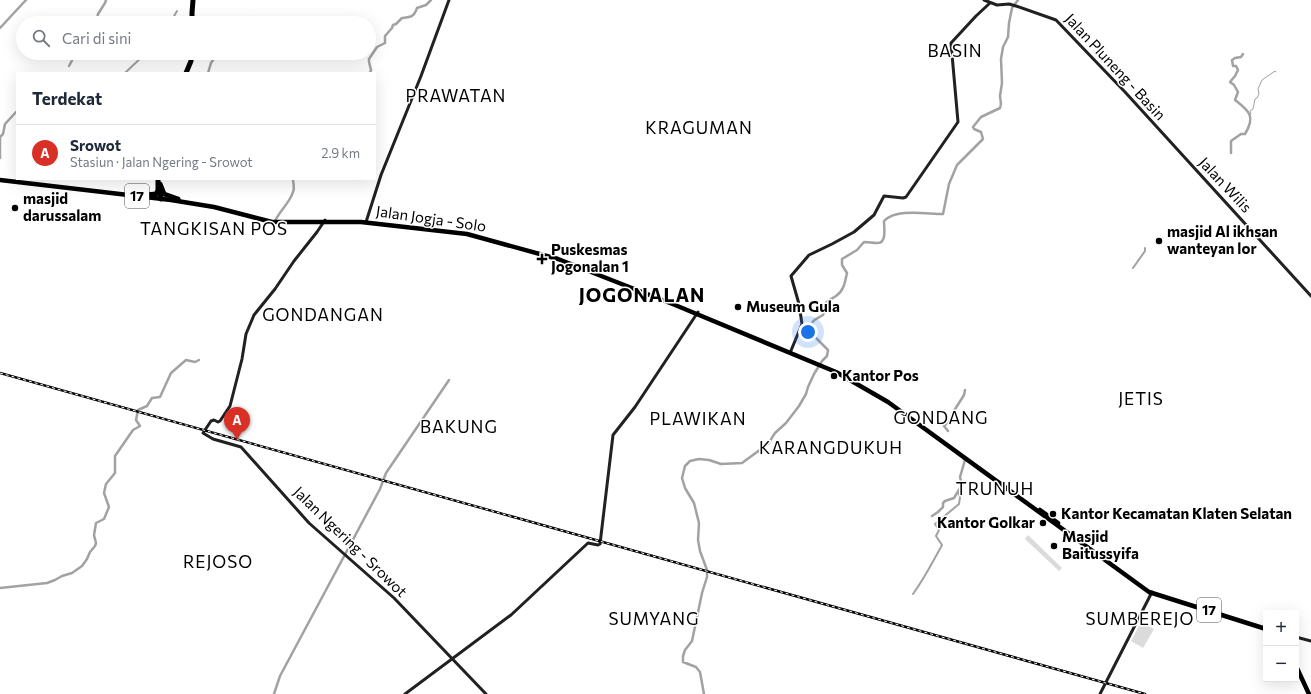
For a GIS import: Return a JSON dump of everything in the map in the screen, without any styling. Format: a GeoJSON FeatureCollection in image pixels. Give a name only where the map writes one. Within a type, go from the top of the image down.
{"type":"FeatureCollection","features":[{"type":"Feature","properties":{"kind":"highway"},"geometry":{"type":"LineString","coordinates":[[192,0],[192,16]]}},
{"type":"Feature","properties":{"kind":"highway"},"geometry":{"type":"LineString","coordinates":[[187,72],[191,60]]}},
{"type":"Feature","properties":{"kind":"highway","name":"Jalan Jogja - Solo"},"geometry":{"type":"LineString","coordinates":[[0,180],[145,195],[214,207],[274,221],[366,221],[454,229],[479,234],[572,264],[697,313],[823,365],[847,377],[888,402],[1152,592],[1263,627]]}},
{"type":"Feature","properties":{"kind":"highway"},"geometry":{"type":"LineString","coordinates":[[145,195],[156,194],[159,180]]}},
{"type":"Feature","properties":{"kind":"highway"},"geometry":{"type":"LineString","coordinates":[[159,180],[162,198]]}},
{"type":"Feature","properties":{"kind":"highway"},"geometry":{"type":"LineString","coordinates":[[159,180],[164,194],[178,199]]}},
{"type":"Feature","properties":{"kind":"highway","name":"Jalan Jogja - Solo"},"geometry":{"type":"LineString","coordinates":[[48,185],[178,199],[193,203]]}},
{"type":"Feature","properties":{"kind":"highway"},"geometry":{"type":"LineString","coordinates":[[1299,672],[1309,694]]}},
{"type":"Feature","properties":{"kind":"main road"},"geometry":{"type":"LineString","coordinates":[[366,221],[381,175],[421,76],[449,0]]}},
{"type":"Feature","properties":{"kind":"main road"},"geometry":{"type":"LineString","coordinates":[[790,352],[802,324],[799,304],[791,276],[809,254],[854,232],[874,215],[884,196],[906,197],[957,125],[959,119],[951,43],[990,3],[984,0]]}},
{"type":"Feature","properties":{"kind":"main road","name":"Jalan Pluneng - Basin"},"geometry":{"type":"LineString","coordinates":[[990,3],[1016,6],[1056,20],[1172,144]]}},
{"type":"Feature","properties":{"kind":"main road","name":"Jalan Wilis"},"geometry":{"type":"LineString","coordinates":[[1172,144],[1311,296]]}},
{"type":"Feature","properties":{"kind":"main road","name":"Jalan Ngering - Srowot"},"geometry":{"type":"LineString","coordinates":[[324,221],[294,260],[275,289],[254,315],[246,334],[242,359],[230,406],[220,422],[214,420],[211,421],[203,433],[213,439],[241,447],[303,516],[394,598],[486,694]]}},
{"type":"Feature","properties":{"kind":"main road"},"geometry":{"type":"LineString","coordinates":[[405,694],[511,615],[588,544],[600,544],[613,435],[635,407],[697,313]]}},
{"type":"Feature","properties":{"kind":"main road"},"geometry":{"type":"LineString","coordinates":[[1100,694],[1152,592]]}},
{"type":"Feature","properties":{"kind":"main road"},"geometry":{"type":"LineString","coordinates":[[1299,637],[1311,642]]}},
{"type":"Feature","properties":{"kind":"shaded area"},"geometry":{"type":"Polygon","coordinates":[[[1028,535],[1062,568],[1059,571],[1025,539],[1028,535]]]}},
{"type":"Feature","properties":{"kind":"shaded area"},"geometry":{"type":"Polygon","coordinates":[[[1141,622],[1154,629],[1143,648],[1131,641],[1141,622]]]}},
{"type":"Feature","properties":{"kind":"waterway"},"geometry":{"type":"LineString","coordinates":[[0,28],[26,0]]}},
{"type":"Feature","properties":{"kind":"waterway"},"geometry":{"type":"LineString","coordinates":[[98,16],[106,0]]}},
{"type":"Feature","properties":{"kind":"waterway"},"geometry":{"type":"LineString","coordinates":[[376,48],[385,43],[385,36],[393,25],[402,18],[412,16],[417,8],[426,5],[431,0]]}},
{"type":"Feature","properties":{"kind":"waterway"},"geometry":{"type":"LineString","coordinates":[[704,694],[700,672],[696,667],[683,662],[685,650],[692,641],[702,593],[707,577],[707,570],[700,551],[698,540],[699,523],[694,503],[685,488],[682,478],[685,466],[690,461],[699,459],[709,460],[721,464],[742,463],[768,444],[775,433],[786,423],[799,406],[806,394],[814,374],[827,356],[828,350],[816,338],[810,328],[813,321],[823,315],[825,304],[839,294],[845,283],[847,273],[842,265],[842,259],[857,250],[864,242],[880,243],[884,238],[884,221],[889,217],[903,213],[943,214],[949,184],[957,165],[983,139],[981,132],[973,127],[981,117],[1000,108],[1002,83],[1001,59],[1003,47],[1008,37],[1012,8],[1018,0]]}},
{"type":"Feature","properties":{"kind":"waterway"},"geometry":{"type":"LineString","coordinates":[[174,16],[177,11]]}},
{"type":"Feature","properties":{"kind":"waterway"},"geometry":{"type":"LineString","coordinates":[[1231,153],[1231,141],[1241,134],[1245,134],[1250,123],[1249,114],[1244,107],[1235,100],[1238,92],[1234,85],[1230,82],[1238,70],[1236,66],[1233,66],[1232,60],[1241,57],[1243,54]]}},
{"type":"Feature","properties":{"kind":"waterway"},"geometry":{"type":"LineString","coordinates":[[69,66],[72,60]]}},
{"type":"Feature","properties":{"kind":"waterway"},"geometry":{"type":"LineString","coordinates":[[126,72],[139,60]]}},
{"type":"Feature","properties":{"kind":"waterway"},"geometry":{"type":"LineString","coordinates":[[208,72],[213,60]]}},
{"type":"Feature","properties":{"kind":"waterway"},"geometry":{"type":"LineString","coordinates":[[369,60],[370,72]]}},
{"type":"Feature","properties":{"kind":"waterway"},"geometry":{"type":"LineString","coordinates":[[1251,114],[1250,111],[1253,109],[1255,99],[1259,94],[1258,89],[1262,80],[1275,71],[1276,72]]}},
{"type":"Feature","properties":{"kind":"waterway"},"geometry":{"type":"LineString","coordinates":[[0,158],[0,137],[3,134],[5,124],[16,112]]}},
{"type":"Feature","properties":{"kind":"waterway"},"geometry":{"type":"LineString","coordinates":[[273,226],[277,217],[291,197],[294,189],[293,180]]}},
{"type":"Feature","properties":{"kind":"waterway"},"geometry":{"type":"LineString","coordinates":[[1133,268],[1145,251],[1145,248]]}},
{"type":"Feature","properties":{"kind":"waterway"},"geometry":{"type":"LineString","coordinates":[[0,588],[47,583],[72,573],[82,566],[96,543],[94,535],[96,523],[104,519],[109,507],[104,493],[106,484],[115,473],[115,456],[133,430],[140,426],[136,420],[138,410],[147,406],[152,398],[160,397],[171,373],[186,360],[195,362],[199,360]]}},
{"type":"Feature","properties":{"kind":"waterway"},"geometry":{"type":"LineString","coordinates":[[274,694],[280,676],[380,489],[386,473],[449,380]]}},
{"type":"Feature","properties":{"kind":"waterway"},"geometry":{"type":"LineString","coordinates":[[948,431],[944,426],[952,418],[952,414],[964,395],[965,390]]}},
{"type":"Feature","properties":{"kind":"waterway"},"geometry":{"type":"LineString","coordinates":[[932,516],[943,507],[943,503],[945,501],[954,498],[962,485],[960,477],[965,460],[963,458]]}},
{"type":"Feature","properties":{"kind":"waterway"},"geometry":{"type":"LineString","coordinates":[[913,594],[942,545],[936,536],[939,530],[935,524],[959,504],[960,497],[958,491]]}},
{"type":"Feature","properties":{"kind":"railway"},"geometry":{"type":"LineString","coordinates":[[0,373],[1145,694]]}},
{"type":"Feature","properties":{"kind":"place","name":"masjid darussalam"},"geometry":{"type":"Point","coordinates":[15,208]}},
{"type":"Feature","properties":{"kind":"place","name":"masjid Al ikhsan wanteyan lor"},"geometry":{"type":"Point","coordinates":[1159,241]}},
{"type":"Feature","properties":{"kind":"place","name":"Puskesmas Jogonalan 1"},"geometry":{"type":"Point","coordinates":[542,259]}},
{"type":"Feature","properties":{"kind":"place","name":"Museum Gula"},"geometry":{"type":"Point","coordinates":[738,307]}},
{"type":"Feature","properties":{"kind":"place","name":"Kantor Pos"},"geometry":{"type":"Point","coordinates":[834,376]}},
{"type":"Feature","properties":{"kind":"place","name":"Srowot"},"geometry":{"type":"Point","coordinates":[237,440]}},
{"type":"Feature","properties":{"kind":"place","name":"Kantor Kecamatan Klaten Selatan"},"geometry":{"type":"Point","coordinates":[1053,514]}},
{"type":"Feature","properties":{"kind":"place","name":"Kantor Golkar"},"geometry":{"type":"Point","coordinates":[1043,523]}},
{"type":"Feature","properties":{"kind":"place","name":"Masjid Baitussyifa"},"geometry":{"type":"Point","coordinates":[1054,546]}},
{"type":"Feature","properties":{"kind":"district","name":"BASIN"},"geometry":{"type":"Point","coordinates":[955,51]}},
{"type":"Feature","properties":{"kind":"district","name":"PRAWATAN"},"geometry":{"type":"Point","coordinates":[456,96]}},
{"type":"Feature","properties":{"kind":"district","name":"KRAGUMAN"},"geometry":{"type":"Point","coordinates":[699,128]}},
{"type":"Feature","properties":{"kind":"district","name":"TANGKISAN POS"},"geometry":{"type":"Point","coordinates":[214,229]}},
{"type":"Feature","properties":{"kind":"district","name":"JOGONALAN"},"geometry":{"type":"Point","coordinates":[642,295]}},
{"type":"Feature","properties":{"kind":"district","name":"GONDANGAN"},"geometry":{"type":"Point","coordinates":[323,315]}},
{"type":"Feature","properties":{"kind":"district","name":"JETIS"},"geometry":{"type":"Point","coordinates":[1141,399]}},
{"type":"Feature","properties":{"kind":"district","name":"GONDANG"},"geometry":{"type":"Point","coordinates":[941,418]}},
{"type":"Feature","properties":{"kind":"district","name":"PLAWIKAN"},"geometry":{"type":"Point","coordinates":[698,419]}},
{"type":"Feature","properties":{"kind":"district","name":"BAKUNG"},"geometry":{"type":"Point","coordinates":[459,427]}},
{"type":"Feature","properties":{"kind":"district","name":"KARANGDUKUH"},"geometry":{"type":"Point","coordinates":[831,448]}},
{"type":"Feature","properties":{"kind":"district","name":"TRUNUH"},"geometry":{"type":"Point","coordinates":[995,489]}},
{"type":"Feature","properties":{"kind":"district","name":"REJOSO"},"geometry":{"type":"Point","coordinates":[218,562]}},
{"type":"Feature","properties":{"kind":"district","name":"SUMYANG"},"geometry":{"type":"Point","coordinates":[654,619]}},
{"type":"Feature","properties":{"kind":"district","name":"SUMBEREJO"},"geometry":{"type":"Point","coordinates":[1140,619]}}]}
